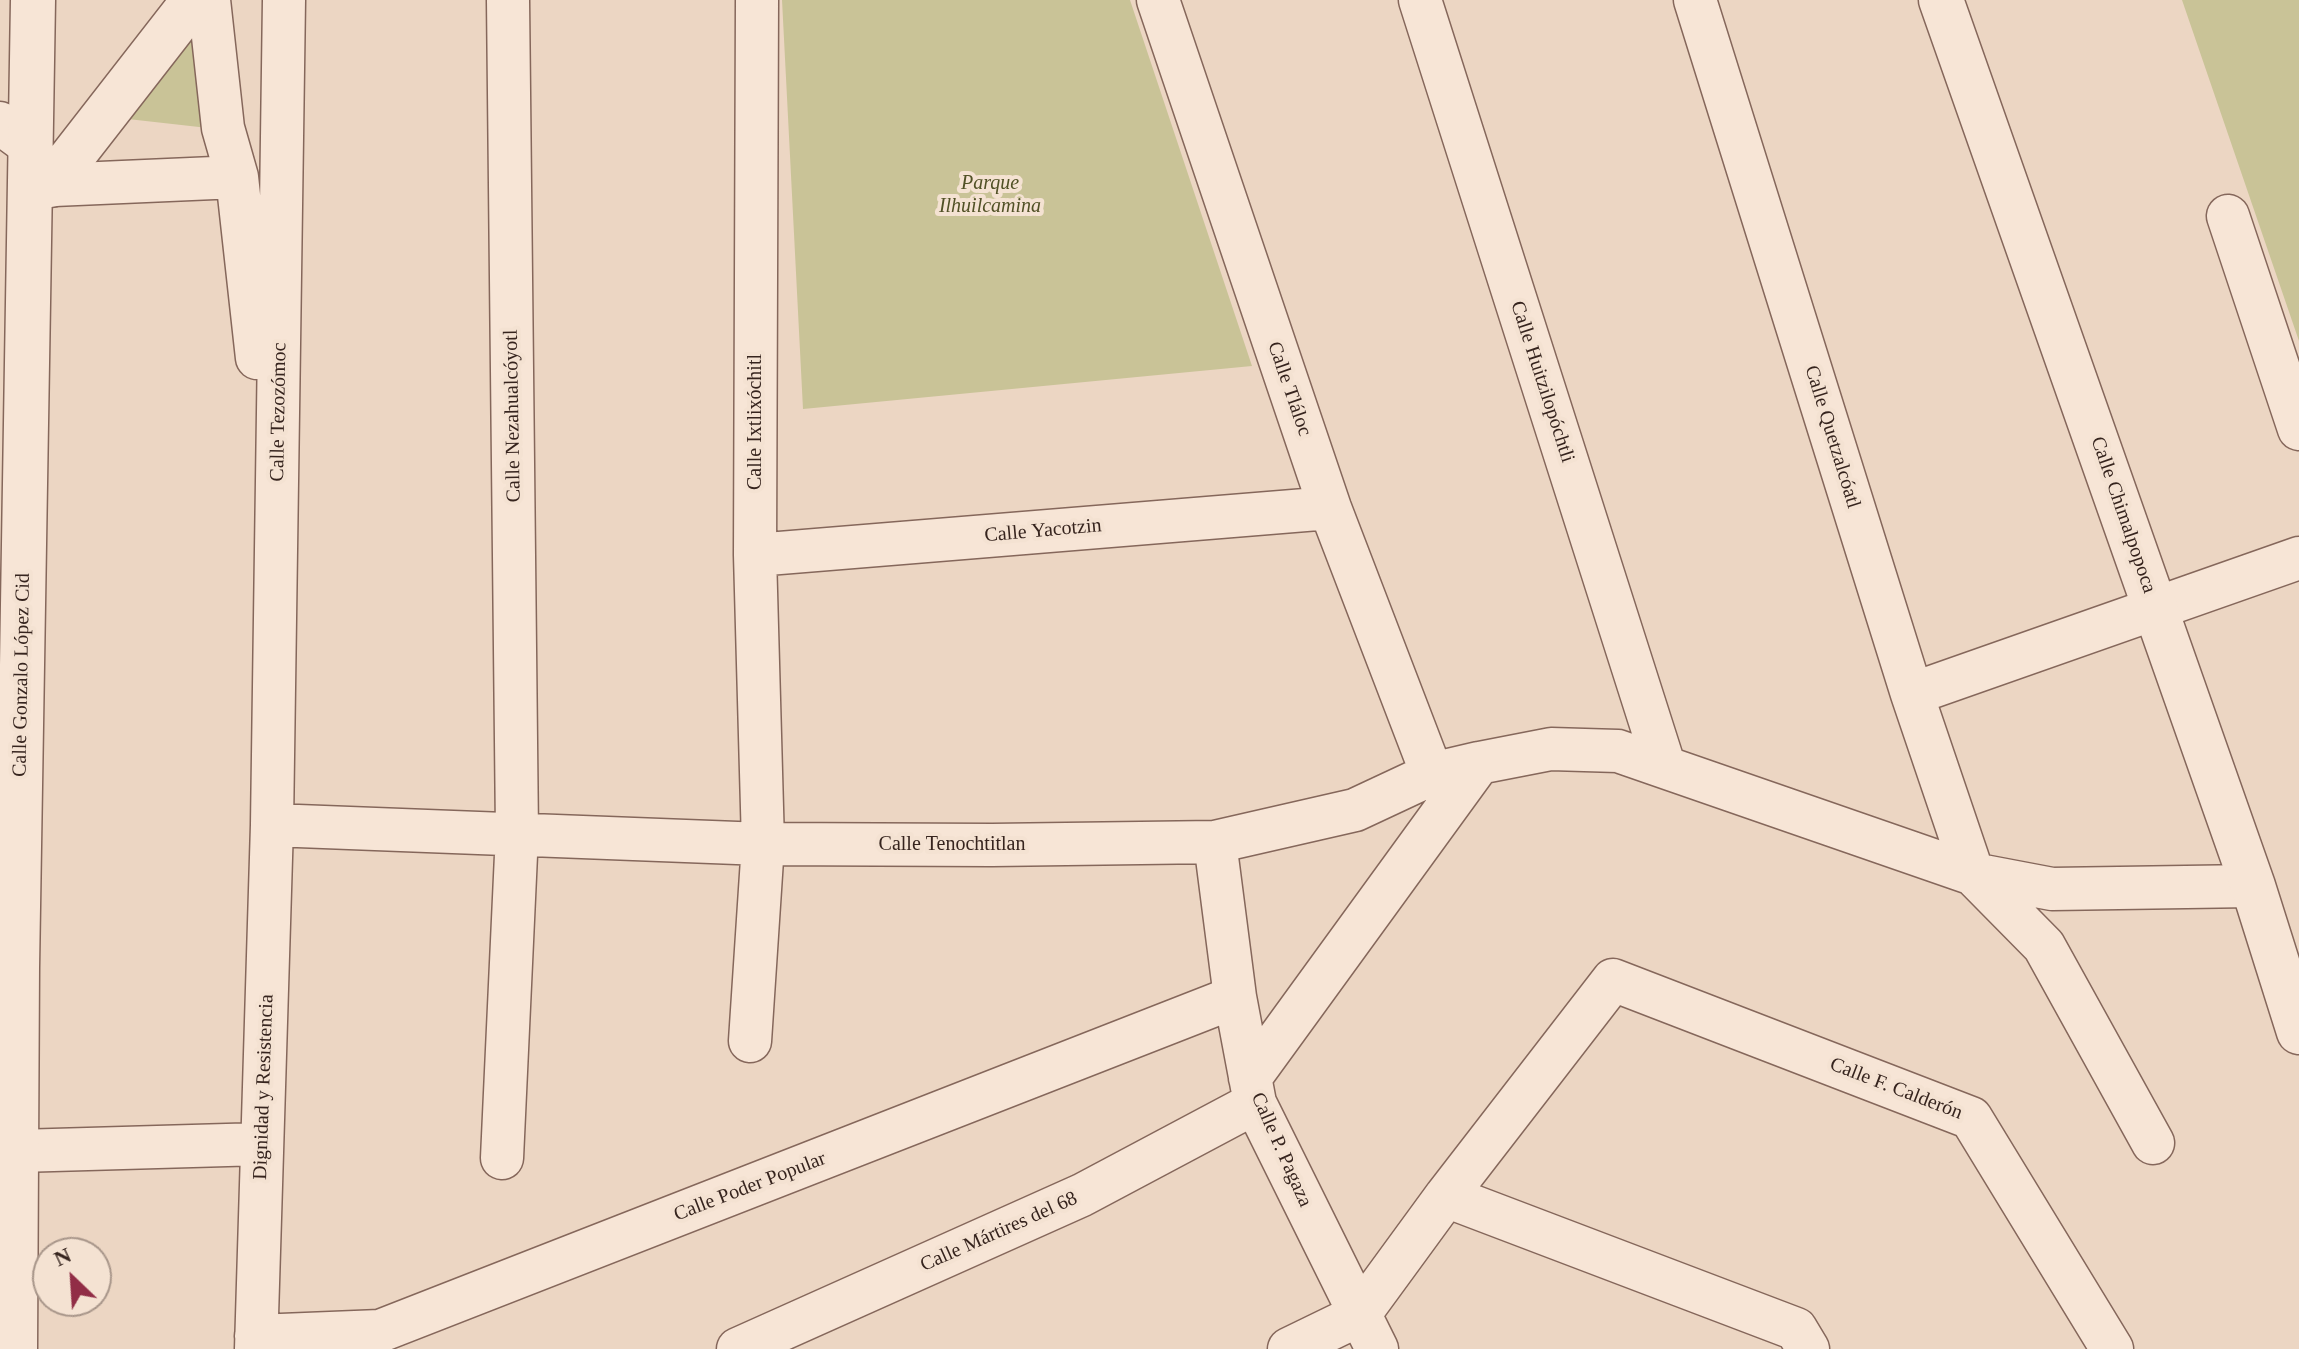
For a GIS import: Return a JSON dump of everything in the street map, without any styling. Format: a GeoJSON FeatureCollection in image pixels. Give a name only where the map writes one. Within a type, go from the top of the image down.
{"type":"FeatureCollection","features":[{"type":"Feature","properties":{"kind":"street","name":"Calle Gonzalo López Cid"},"geometry":{"type":"LineString","coordinates":[[15,1349],[7,1255],[18,1151],[8,970],[33,0]]}},
{"type":"Feature","properties":{"kind":"street"},"geometry":{"type":"LineString","coordinates":[[28,160],[194,0]]}},
{"type":"Feature","properties":{"kind":"street"},"geometry":{"type":"LineString","coordinates":[[209,0],[223,128],[237,177],[265,422],[279,473]]}},
{"type":"Feature","properties":{"kind":"street","name":"Calle Tezozómoc"},"geometry":{"type":"LineString","coordinates":[[272,825],[284,0]]}},
{"type":"Feature","properties":{"kind":"street","name":"Calle Nezahualcóyotl"},"geometry":{"type":"LineString","coordinates":[[502,1158],[517,833],[508,0]]}},
{"type":"Feature","properties":{"kind":"street","name":"Calle Ixtlixóchitl"},"geometry":{"type":"LineString","coordinates":[[750,1041],[763,844],[755,555],[757,0]]}},
{"type":"Feature","properties":{"kind":"street","name":"Calle Tláloc"},"geometry":{"type":"LineString","coordinates":[[1158,0],[1330,508],[1432,774]]}},
{"type":"Feature","properties":{"kind":"street","name":"Calle Huitzilopóchtli"},"geometry":{"type":"LineString","coordinates":[[1420,0],[1664,765]]}},
{"type":"Feature","properties":{"kind":"street","name":"Calle Quetzalcóatl"},"geometry":{"type":"LineString","coordinates":[[1695,0],[1912,694],[1973,874]]}},
{"type":"Feature","properties":{"kind":"street","name":"Calle Chimalpopoca"},"geometry":{"type":"LineString","coordinates":[[1941,0],[2253,886],[2289,962],[2299,1032]]}},
{"type":"Feature","properties":{"kind":"street"},"geometry":{"type":"LineString","coordinates":[[28,160],[237,177]]}},
{"type":"Feature","properties":{"kind":"street"},"geometry":{"type":"LineString","coordinates":[[2228,216],[2299,429]]}},
{"type":"Feature","properties":{"kind":"street","name":"Calle Yacotzin"},"geometry":{"type":"LineString","coordinates":[[755,555],[1330,508]]}},
{"type":"Feature","properties":{"kind":"street"},"geometry":{"type":"LineString","coordinates":[[1912,694],[2299,558]]}},
{"type":"Feature","properties":{"kind":"street","name":"Calle Tenochtitlan"},"geometry":{"type":"LineString","coordinates":[[272,825],[763,844],[1215,842],[1355,810],[1432,774],[1551,749],[1618,751],[1664,765]]}},
{"type":"Feature","properties":{"kind":"street"},"geometry":{"type":"LineString","coordinates":[[1253,1090],[1479,763]]}},
{"type":"Feature","properties":{"kind":"street"},"geometry":{"type":"LineString","coordinates":[[1664,765],[1973,874],[2052,889],[2253,886]]}},
{"type":"Feature","properties":{"kind":"street","name":"Dignidad y Resistencia"},"geometry":{"type":"LineString","coordinates":[[256,1342],[272,825]]}},
{"type":"Feature","properties":{"kind":"street","name":"Calle P. Pagaza"},"geometry":{"type":"LineString","coordinates":[[1215,842],[1235,997],[1253,1090],[1368,1332]]}},
{"type":"Feature","properties":{"kind":"street"},"geometry":{"type":"LineString","coordinates":[[1973,874],[2044,946],[2153,1143]]}},
{"type":"Feature","properties":{"kind":"street","name":"Calle F. Calderón"},"geometry":{"type":"LineString","coordinates":[[1446,1196],[1613,980],[1971,1118],[2112,1349]]}},
{"type":"Feature","properties":{"kind":"street","name":"Calle Poder Popular"},"geometry":{"type":"LineString","coordinates":[[256,1342],[380,1331],[1235,997]]}},
{"type":"Feature","properties":{"kind":"street","name":"Calle Mártires del 68"},"geometry":{"type":"LineString","coordinates":[[738,1349],[1082,1195],[1253,1090]]}},
{"type":"Feature","properties":{"kind":"street"},"geometry":{"type":"LineString","coordinates":[[18,1151],[262,1144]]}},
{"type":"Feature","properties":{"kind":"street"},"geometry":{"type":"LineString","coordinates":[[1289,1349],[1368,1332],[1446,1196],[1796,1329],[1808,1349]]}},
{"type":"Feature","properties":{"kind":"green space","name":"Parque Ilhuilcamina"},"geometry":{"type":"Polygon","coordinates":[[[782,0],[1130,0],[1252,366],[803,409],[782,0]]]}},
{"type":"Feature","properties":{"kind":"green space"},"geometry":{"type":"Polygon","coordinates":[[[2182,0],[2299,0],[2299,341],[2182,0]]]}},
{"type":"Feature","properties":{"kind":"green space"},"geometry":{"type":"Polygon","coordinates":[[[189,24],[208,128],[110,117],[189,24]]]}}]}
